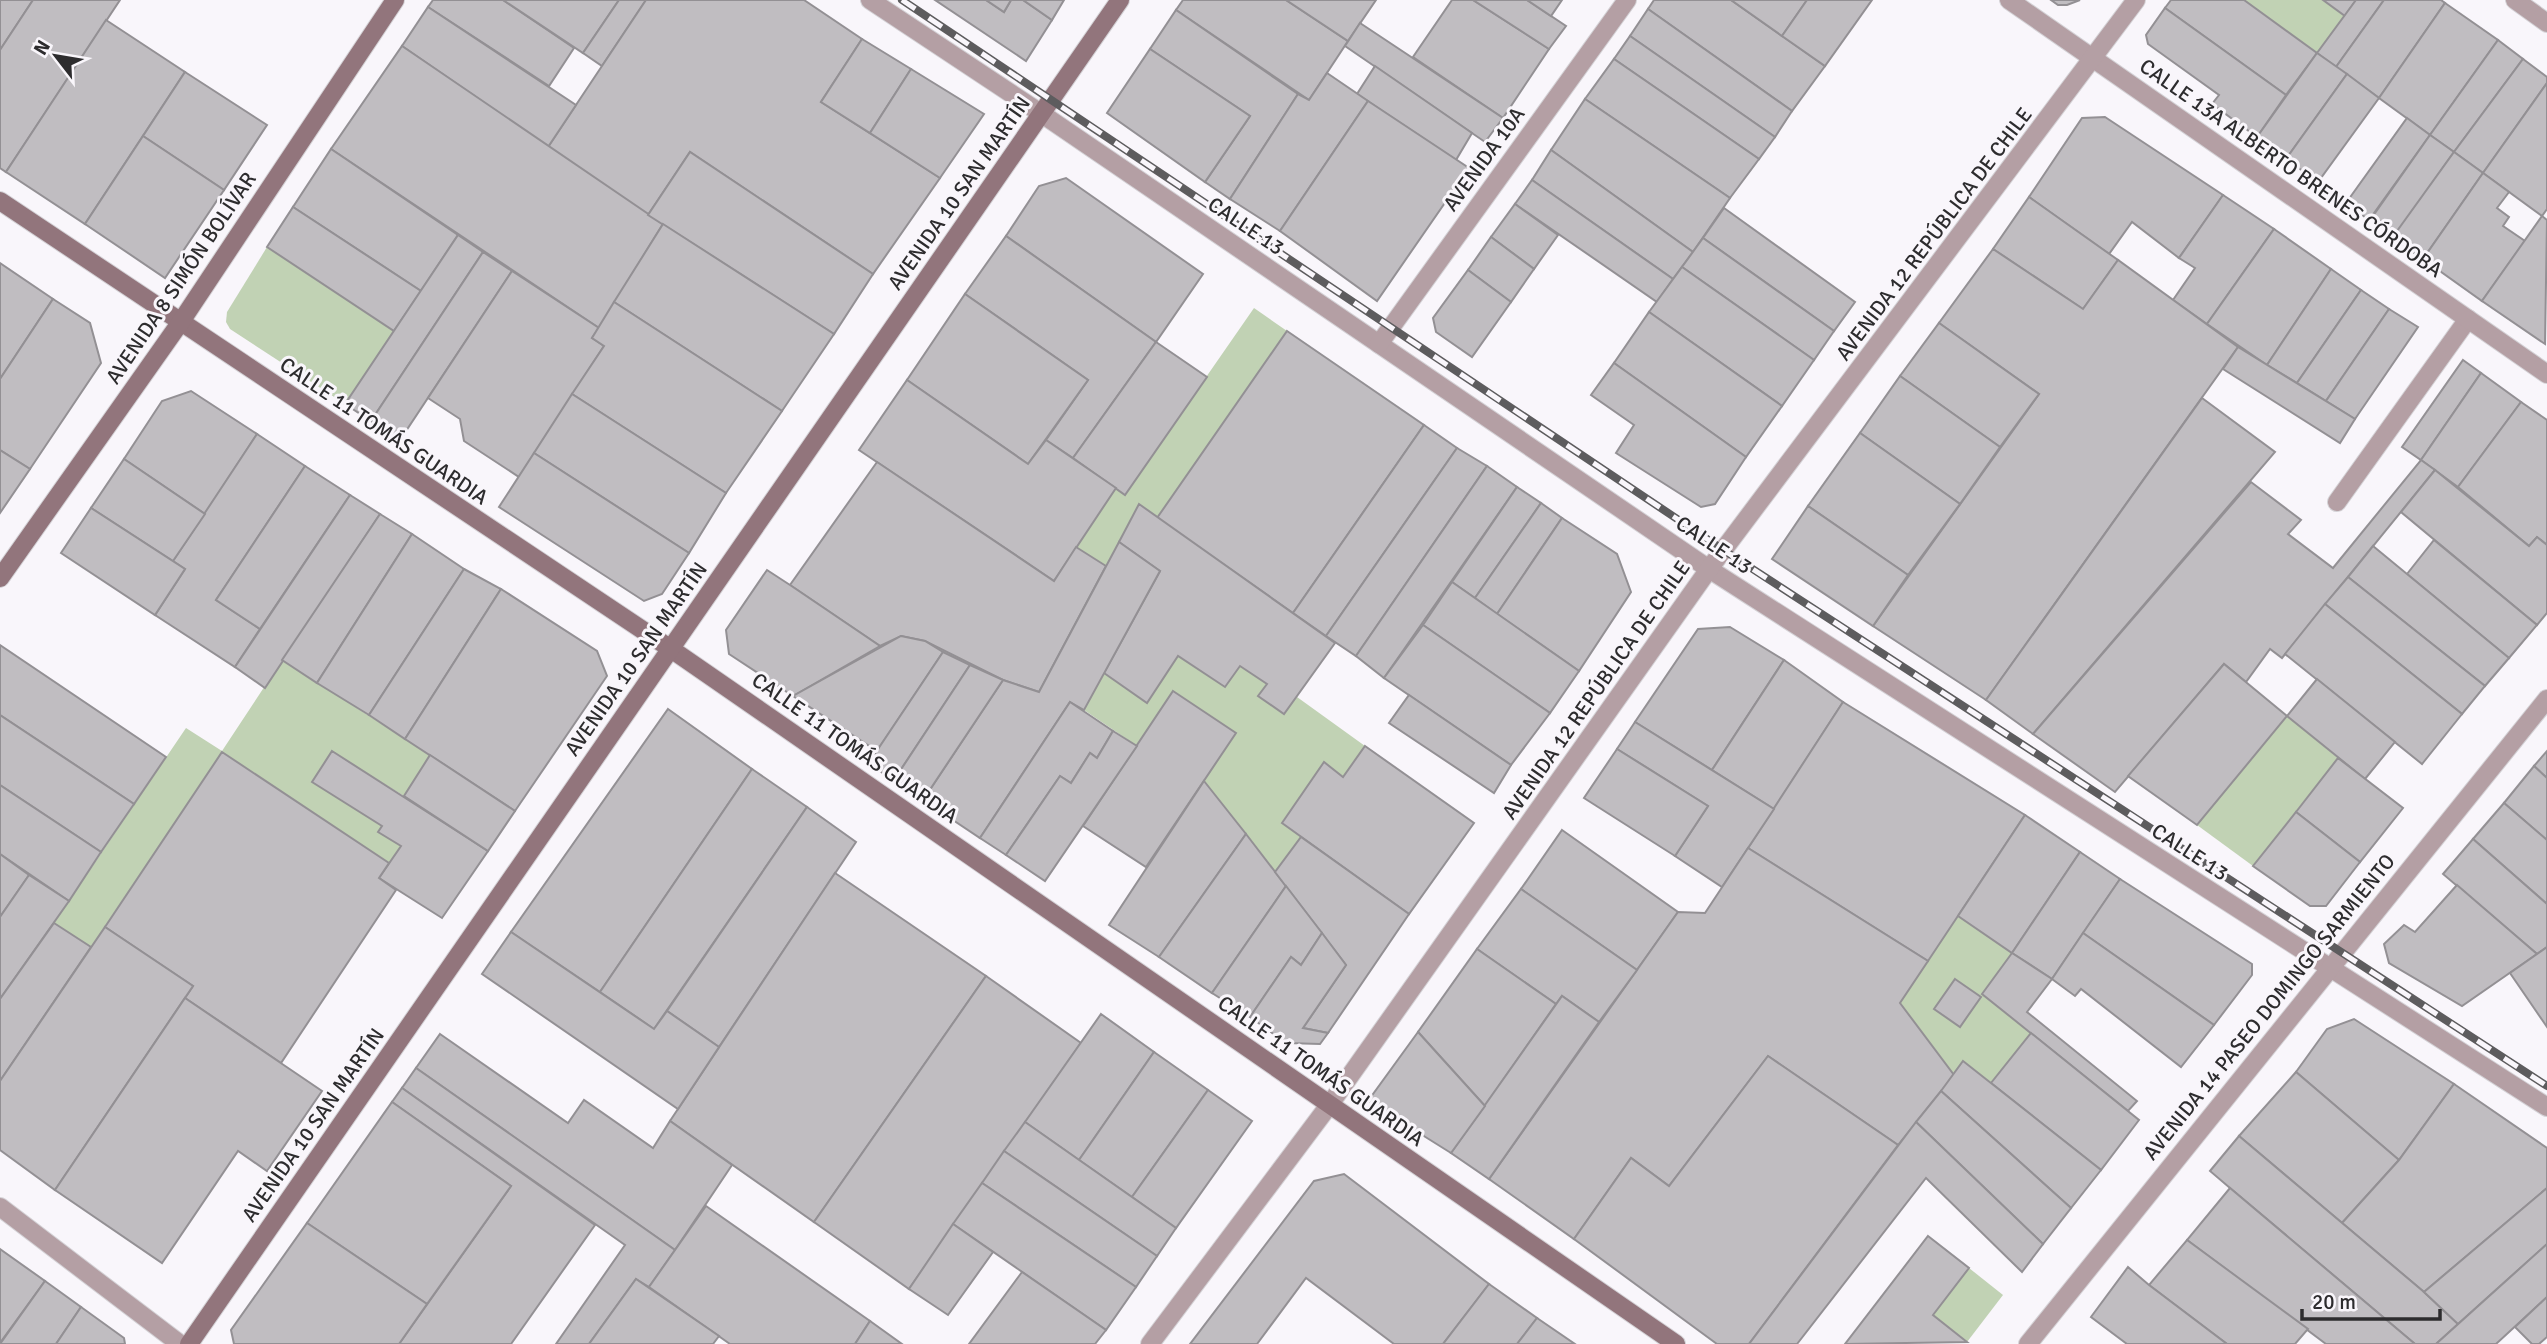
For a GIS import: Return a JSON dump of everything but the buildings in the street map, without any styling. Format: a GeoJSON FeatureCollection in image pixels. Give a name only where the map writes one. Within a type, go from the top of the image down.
{"type":"FeatureCollection","features":[{"type":"Feature","properties":{"kind":"street","name":"AVENIDA 8 SIMÓN BOLÍVAR"},"geometry":{"type":"LineString","coordinates":[[0,578],[180,323],[395,0]]}},
{"type":"Feature","properties":{"kind":"street","name":"CALLE 13"},"geometry":{"type":"LineString","coordinates":[[870,0],[1042,114],[1709,569],[2547,1107]]}},
{"type":"Feature","properties":{"kind":"street","name":"AVENIDA 10 SAN MARTÍN"},"geometry":{"type":"LineString","coordinates":[[189,1344],[1120,0]]}},
{"type":"Feature","properties":{"kind":"street","name":"AVENIDA 10A"},"geometry":{"type":"LineString","coordinates":[[1379,344],[1627,0]]}},
{"type":"Feature","properties":{"kind":"street","name":"CALLE 13A ALBERTO BRENES CÓRDOBA"},"geometry":{"type":"LineString","coordinates":[[2009,0],[2547,374]]}},
{"type":"Feature","properties":{"kind":"street","name":"AVENIDA 12 REPÚBLICA DE CHILE"},"geometry":{"type":"LineString","coordinates":[[1150,1344],[1330,1104],[1709,569],[2136,0]]}},
{"type":"Feature","properties":{"kind":"street"},"geometry":{"type":"LineString","coordinates":[[2515,0],[2547,23]]}},
{"type":"Feature","properties":{"kind":"street","name":"CALLE 11 TOMÁS GUARDIA"},"geometry":{"type":"LineString","coordinates":[[0,201],[671,649],[1676,1344]]}},
{"type":"Feature","properties":{"kind":"street"},"geometry":{"type":"LineString","coordinates":[[2337,502],[2468,318]]}},
{"type":"Feature","properties":{"kind":"street","name":"AVENIDA 14 PASEO DOMINGO SARMIENTO"},"geometry":{"type":"LineString","coordinates":[[2028,1344],[2547,699]]}},
{"type":"Feature","properties":{"kind":"street"},"geometry":{"type":"LineString","coordinates":[[0,1207],[180,1344]]}},
{"type":"Feature","properties":{"kind":"green space"},"geometry":{"type":"Polygon","coordinates":[[[2244,0],[2323,0],[2345,16],[2317,53],[2244,0]]]}},
{"type":"Feature","properties":{"kind":"green space"},"geometry":{"type":"Polygon","coordinates":[[[267,247],[394,331],[345,404],[230,329],[226,322],[227,312],[267,247]]]}},
{"type":"Feature","properties":{"kind":"green space"},"geometry":{"type":"Polygon","coordinates":[[[1254,308],[1287,331],[1157,518],[1139,505],[1106,566],[1076,547],[1116,488],[1125,494],[1254,308]]]}},
{"type":"Feature","properties":{"kind":"green space"},"geometry":{"type":"Polygon","coordinates":[[[1178,656],[1225,686],[1240,666],[1267,684],[1258,696],[1284,713],[1297,697],[1365,746],[1343,777],[1324,763],[1282,822],[1301,837],[1275,872],[1204,781],[1235,734],[1137,746],[1084,710],[1104,673],[1147,702],[1178,656]]]}},
{"type":"Feature","properties":{"kind":"green space"},"geometry":{"type":"Polygon","coordinates":[[[282,660],[430,755],[404,796],[332,752],[382,826],[401,846],[389,863],[222,752],[91,947],[54,923],[186,728],[222,751],[282,660]]]}},
{"type":"Feature","properties":{"kind":"green space"},"geometry":{"type":"Polygon","coordinates":[[[2287,716],[2338,758],[2253,866],[2197,825],[2287,716]]]}},
{"type":"Feature","properties":{"kind":"green space"},"geometry":{"type":"Polygon","coordinates":[[[1958,916],[2012,953],[1982,994],[2031,1033],[1991,1083],[1954,1075],[1900,1003],[1958,916]],[[1955,979],[1935,1009],[1960,1027],[1981,997],[1955,979]]]}},
{"type":"Feature","properties":{"kind":"green space"},"geometry":{"type":"Polygon","coordinates":[[[1969,1268],[2003,1295],[1967,1342],[1933,1315],[1969,1268]]]}},
{"type":"Feature","properties":{"kind":"railway"},"geometry":{"type":"LineString","coordinates":[[902,0],[1725,551],[2547,1086]]}}]}
